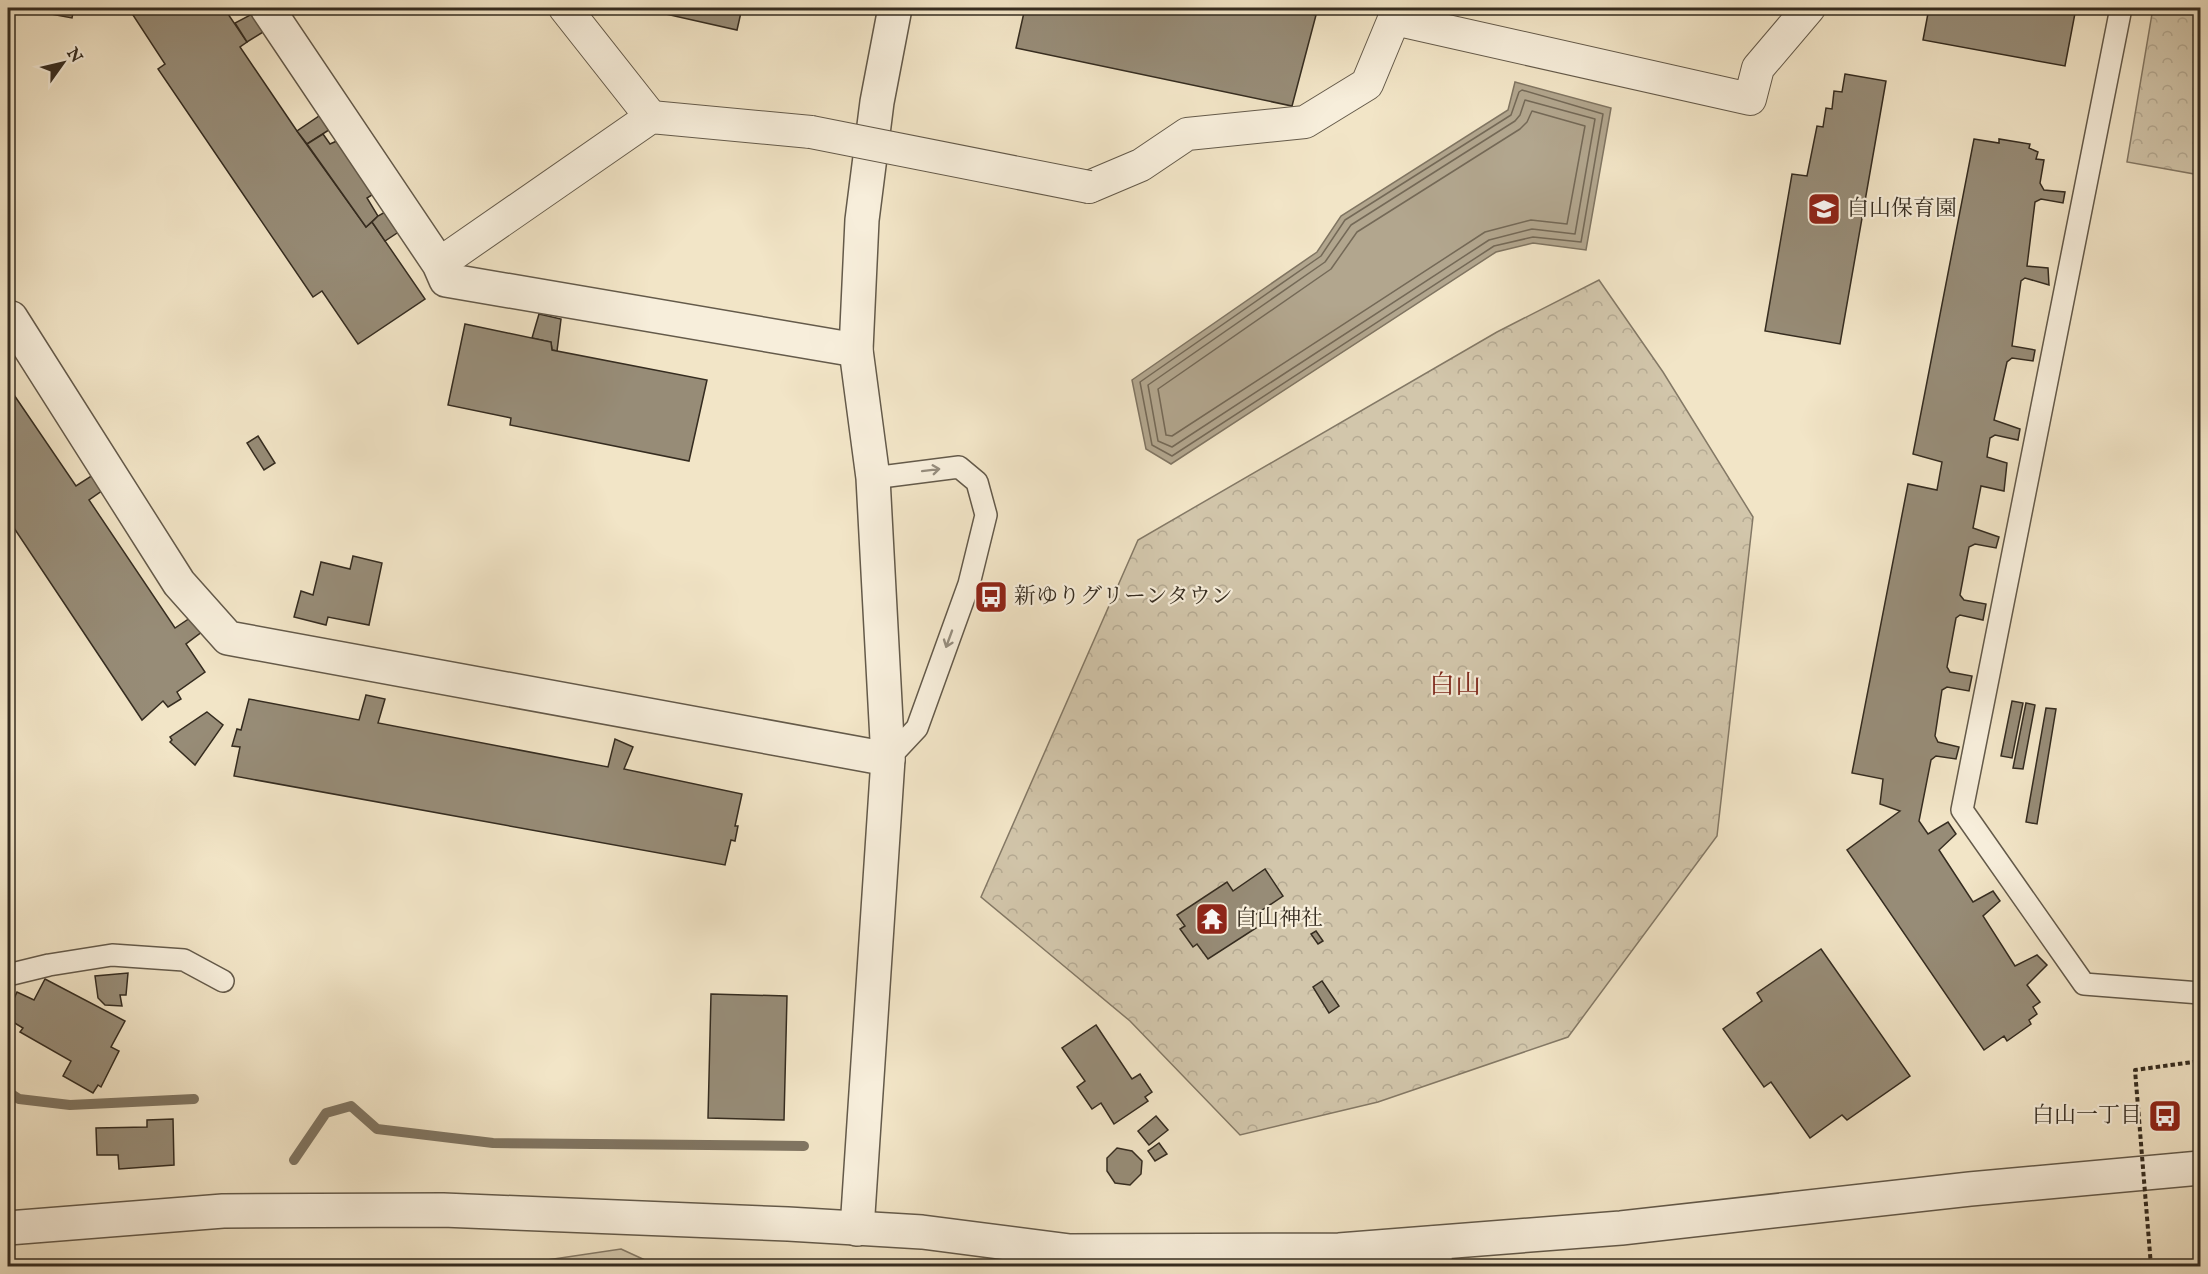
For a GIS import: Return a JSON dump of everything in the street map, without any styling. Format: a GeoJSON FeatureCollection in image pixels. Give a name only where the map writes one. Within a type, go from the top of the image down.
{"type":"FeatureCollection","features":[{"type":"Feature","properties":{"kind":"street"},"geometry":{"type":"LineString","coordinates":[[267,8],[439,264],[446,280],[856,350]]}},
{"type":"Feature","properties":{"kind":"street"},"geometry":{"type":"LineString","coordinates":[[565,8],[651,117]]}},
{"type":"Feature","properties":{"kind":"street"},"geometry":{"type":"LineString","coordinates":[[857,1228],[888,759],[873,477],[856,350],[862,220],[877,102],[895,8]]}},
{"type":"Feature","properties":{"kind":"street"},"geometry":{"type":"LineString","coordinates":[[439,264],[651,117],[811,132],[1089,188],[1141,165],[1187,134],[1305,122],[1367,84],[1394,13],[1750,99],[1758,68],[1809,8]]}},
{"type":"Feature","properties":{"kind":"street"},"geometry":{"type":"LineString","coordinates":[[8,317],[11,318],[179,583],[228,638],[888,759]]}},
{"type":"Feature","properties":{"kind":"street"},"geometry":{"type":"LineString","coordinates":[[8,1228],[223,1211],[443,1210],[922,1232],[1070,1259],[1339,1250],[1434,1255],[1621,1228],[1981,1188],[2200,1168]]}},
{"type":"Feature","properties":{"kind":"lane"},"geometry":{"type":"LineString","coordinates":[[2121,8],[1962,810],[2084,984],[2200,993]]}},
{"type":"Feature","properties":{"kind":"lane"},"geometry":{"type":"LineString","coordinates":[[873,477],[959,467],[977,482],[986,515],[969,584],[917,728],[888,759]]}},
{"type":"Feature","properties":{"kind":"lane"},"geometry":{"type":"LineString","coordinates":[[8,975],[49,965],[111,955],[184,960],[223,981]]}},
{"type":"Feature","properties":{"kind":"path"},"geometry":{"type":"LineString","coordinates":[[2151,1266],[2135,1070],[2200,1061]]}},
{"type":"Feature","properties":{"kind":"green space"},"geometry":{"type":"Polygon","coordinates":[[[2153,8],[2200,8],[2200,175],[2127,162],[2153,8]]]}},
{"type":"Feature","properties":{"kind":"green space"},"geometry":{"type":"Polygon","coordinates":[[[1599,280],[1663,372],[1753,517],[1717,836],[1568,1037],[1378,1102],[1240,1135],[1130,1021],[981,897],[1138,540],[1497,332],[1599,280]]]}},
{"type":"Feature","properties":{"kind":"green space"},"geometry":{"type":"Polygon","coordinates":[[[621,1249],[658,1266],[506,1266],[621,1249]]]}},
{"type":"Feature","properties":{"kind":"water"},"geometry":{"type":"Polygon","coordinates":[[[1515,82],[1611,108],[1586,250],[1533,243],[1496,252],[1171,464],[1146,449],[1132,380],[1317,252],[1341,216],[1508,110],[1515,82]]]}},
{"type":"Feature","properties":{"kind":"building"},"geometry":{"type":"Polygon","coordinates":[[[18,8],[74,8],[72,18],[18,8]]]}},
{"type":"Feature","properties":{"kind":"building"},"geometry":{"type":"Polygon","coordinates":[[[224,8],[247,42],[240,47],[297,131],[366,227],[372,222],[425,299],[358,344],[322,291],[313,297],[158,69],[165,64],[129,9],[224,8]]]}},
{"type":"Feature","properties":{"kind":"building"},"geometry":{"type":"Polygon","coordinates":[[[662,8],[742,8],[737,30],[661,13],[662,8]]]}},
{"type":"Feature","properties":{"kind":"building"},"geometry":{"type":"Polygon","coordinates":[[[1025,8],[1280,8],[1316,15],[1292,106],[1016,48],[1025,8]]]}},
{"type":"Feature","properties":{"kind":"building"},"geometry":{"type":"Polygon","coordinates":[[[1929,8],[2076,8],[2065,66],[1923,40],[1929,8]]]}},
{"type":"Feature","properties":{"kind":"building"},"geometry":{"type":"Polygon","coordinates":[[[256,12],[268,29],[247,42],[235,23],[256,12]]]}},
{"type":"Feature","properties":{"kind":"building"},"geometry":{"type":"Polygon","coordinates":[[[1845,74],[1886,81],[1840,344],[1765,331],[1792,174],[1807,176],[1817,126],[1823,127],[1826,108],[1832,109],[1834,91],[1842,92],[1845,74]]]}},
{"type":"Feature","properties":{"kind":"building"},"geometry":{"type":"Polygon","coordinates":[[[322,114],[332,128],[307,144],[297,131],[322,114]]]}},
{"type":"Feature","properties":{"kind":"building"},"geometry":{"type":"Polygon","coordinates":[[[323,134],[330,144],[339,140],[375,193],[367,198],[378,216],[366,227],[307,144],[323,134]]]}},
{"type":"Feature","properties":{"kind":"building"},"geometry":{"type":"Polygon","coordinates":[[[1974,139],[1999,143],[1999,139],[2030,144],[2029,148],[2038,152],[2036,159],[2044,160],[2040,183],[2044,190],[2065,192],[2063,203],[2041,199],[2035,202],[2027,266],[2048,268],[2049,285],[2025,278],[2021,281],[2012,346],[2035,350],[2033,361],[2012,358],[2007,362],[1994,420],[2020,429],[2018,440],[1995,435],[1990,438],[1987,457],[2007,463],[2004,491],[1981,486],[1973,528],[1999,537],[1996,548],[1975,544],[1969,547],[1960,595],[1964,600],[1986,604],[1983,620],[1960,615],[1956,618],[1947,667],[1950,672],[1972,676],[1969,691],[1947,687],[1942,690],[1935,736],[1938,742],[1959,747],[1956,759],[1936,756],[1931,760],[1919,821],[1928,834],[1948,822],[1956,834],[1939,850],[1973,902],[1993,891],[2000,901],[1983,916],[2015,966],[2037,955],[2047,965],[2027,985],[2040,1002],[2033,1007],[2037,1014],[2029,1020],[2031,1024],[2007,1041],[2004,1036],[1984,1050],[1847,850],[1900,811],[1880,804],[1883,779],[1852,773],[1908,484],[1937,490],[1942,462],[1913,454],[1974,139]]]}},
{"type":"Feature","properties":{"kind":"building"},"geometry":{"type":"Polygon","coordinates":[[[392,208],[406,227],[385,241],[372,222],[392,208]]]}},
{"type":"Feature","properties":{"kind":"building"},"geometry":{"type":"Polygon","coordinates":[[[539,314],[561,319],[557,351],[552,350],[551,342],[532,338],[539,314]]]}},
{"type":"Feature","properties":{"kind":"building"},"geometry":{"type":"Polygon","coordinates":[[[465,324],[551,342],[552,350],[707,380],[689,461],[510,425],[511,418],[448,405],[465,324]]]}},
{"type":"Feature","properties":{"kind":"building"},"geometry":{"type":"Polygon","coordinates":[[[12,392],[76,486],[96,473],[106,488],[89,500],[175,628],[193,616],[203,631],[186,644],[205,672],[177,692],[181,699],[168,707],[163,701],[142,720],[8,519],[8,395],[12,392]]]}},
{"type":"Feature","properties":{"kind":"building"},"geometry":{"type":"Polygon","coordinates":[[[258,436],[275,463],[264,470],[247,443],[258,436]]]}},
{"type":"Feature","properties":{"kind":"building"},"geometry":{"type":"Polygon","coordinates":[[[353,556],[382,563],[369,625],[328,617],[326,625],[294,617],[301,591],[313,595],[321,562],[350,569],[353,556]]]}},
{"type":"Feature","properties":{"kind":"building"},"geometry":{"type":"Polygon","coordinates":[[[366,695],[385,699],[378,723],[608,767],[615,739],[633,747],[624,769],[742,794],[735,826],[738,826],[735,841],[731,840],[725,865],[234,776],[240,747],[232,746],[237,729],[241,730],[249,699],[359,720],[366,695]]]}},
{"type":"Feature","properties":{"kind":"building"},"geometry":{"type":"Polygon","coordinates":[[[2012,701],[2023,703],[2012,758],[2001,756],[2012,701]]]}},
{"type":"Feature","properties":{"kind":"building"},"geometry":{"type":"Polygon","coordinates":[[[2026,703],[2035,705],[2023,769],[2013,768],[2026,703]]]}},
{"type":"Feature","properties":{"kind":"building"},"geometry":{"type":"Polygon","coordinates":[[[2046,708],[2056,709],[2037,824],[2026,822],[2046,708]]]}},
{"type":"Feature","properties":{"kind":"building"},"geometry":{"type":"Polygon","coordinates":[[[207,712],[223,725],[195,765],[170,742],[172,740],[170,737],[207,712]]]}},
{"type":"Feature","properties":{"kind":"building"},"geometry":{"type":"Polygon","coordinates":[[[1265,869],[1283,896],[1249,919],[1256,928],[1208,959],[1197,944],[1193,947],[1180,929],[1185,926],[1177,915],[1227,882],[1233,891],[1265,869]]]}},
{"type":"Feature","properties":{"kind":"building"},"geometry":{"type":"Polygon","coordinates":[[[1316,931],[1323,941],[1318,944],[1311,934],[1316,931]]]}},
{"type":"Feature","properties":{"kind":"building"},"geometry":{"type":"Polygon","coordinates":[[[1821,949],[1910,1076],[1847,1120],[1842,1115],[1810,1138],[1771,1082],[1764,1087],[1723,1029],[1762,1001],[1757,993],[1821,949]]]}},
{"type":"Feature","properties":{"kind":"building"},"geometry":{"type":"Polygon","coordinates":[[[128,973],[126,995],[120,995],[122,1006],[105,1005],[98,998],[95,976],[128,973]]]}},
{"type":"Feature","properties":{"kind":"building"},"geometry":{"type":"Polygon","coordinates":[[[45,979],[125,1021],[111,1047],[119,1051],[101,1087],[98,1085],[93,1093],[63,1076],[71,1061],[20,1032],[23,1028],[8,1019],[8,1012],[17,992],[34,1000],[45,979]]]}},
{"type":"Feature","properties":{"kind":"building"},"geometry":{"type":"Polygon","coordinates":[[[1322,981],[1339,1006],[1329,1013],[1313,987],[1322,981]]]}},
{"type":"Feature","properties":{"kind":"building"},"geometry":{"type":"Polygon","coordinates":[[[711,994],[787,996],[784,1120],[708,1118],[711,994]]]}},
{"type":"Feature","properties":{"kind":"building"},"geometry":{"type":"Polygon","coordinates":[[[1096,1025],[1132,1079],[1140,1074],[1152,1092],[1145,1097],[1148,1101],[1114,1124],[1101,1103],[1092,1109],[1077,1087],[1085,1081],[1062,1048],[1096,1025]]]}},
{"type":"Feature","properties":{"kind":"building"},"geometry":{"type":"Polygon","coordinates":[[[1156,1116],[1168,1130],[1149,1145],[1138,1131],[1156,1116]]]}},
{"type":"Feature","properties":{"kind":"building"},"geometry":{"type":"Polygon","coordinates":[[[173,1119],[174,1165],[119,1169],[118,1155],[97,1155],[96,1128],[147,1127],[147,1120],[173,1119]]]}},
{"type":"Feature","properties":{"kind":"building"},"geometry":{"type":"Polygon","coordinates":[[[1159,1143],[1167,1154],[1155,1161],[1148,1151],[1159,1143]]]}},
{"type":"Feature","properties":{"kind":"building"},"geometry":{"type":"Polygon","coordinates":[[[1117,1148],[1132,1151],[1142,1161],[1141,1174],[1130,1185],[1115,1183],[1107,1171],[1107,1158],[1117,1148]]]}},
{"type":"Feature","properties":{"kind":"waterway"},"geometry":{"type":"LineString","coordinates":[[8,1092],[19,1099],[70,1105],[194,1099]]}},
{"type":"Feature","properties":{"kind":"waterway"},"geometry":{"type":"LineString","coordinates":[[294,1160],[326,1113],[351,1106],[377,1129],[493,1143],[804,1146]]}},
{"type":"Feature","properties":{"kind":"place","name":"白山保育園"},"geometry":{"type":"Point","coordinates":[1824,209]}},
{"type":"Feature","properties":{"kind":"place","name":"新ゆりグリーンタウン"},"geometry":{"type":"Point","coordinates":[991,597]}},
{"type":"Feature","properties":{"kind":"place","name":"白山神社"},"geometry":{"type":"Point","coordinates":[1212,919]}},
{"type":"Feature","properties":{"kind":"place","name":"白山一丁目"},"geometry":{"type":"Point","coordinates":[2165,1116]}},
{"type":"Feature","properties":{"kind":"district","name":"白山"},"geometry":{"type":"Point","coordinates":[1455,685]}}]}
